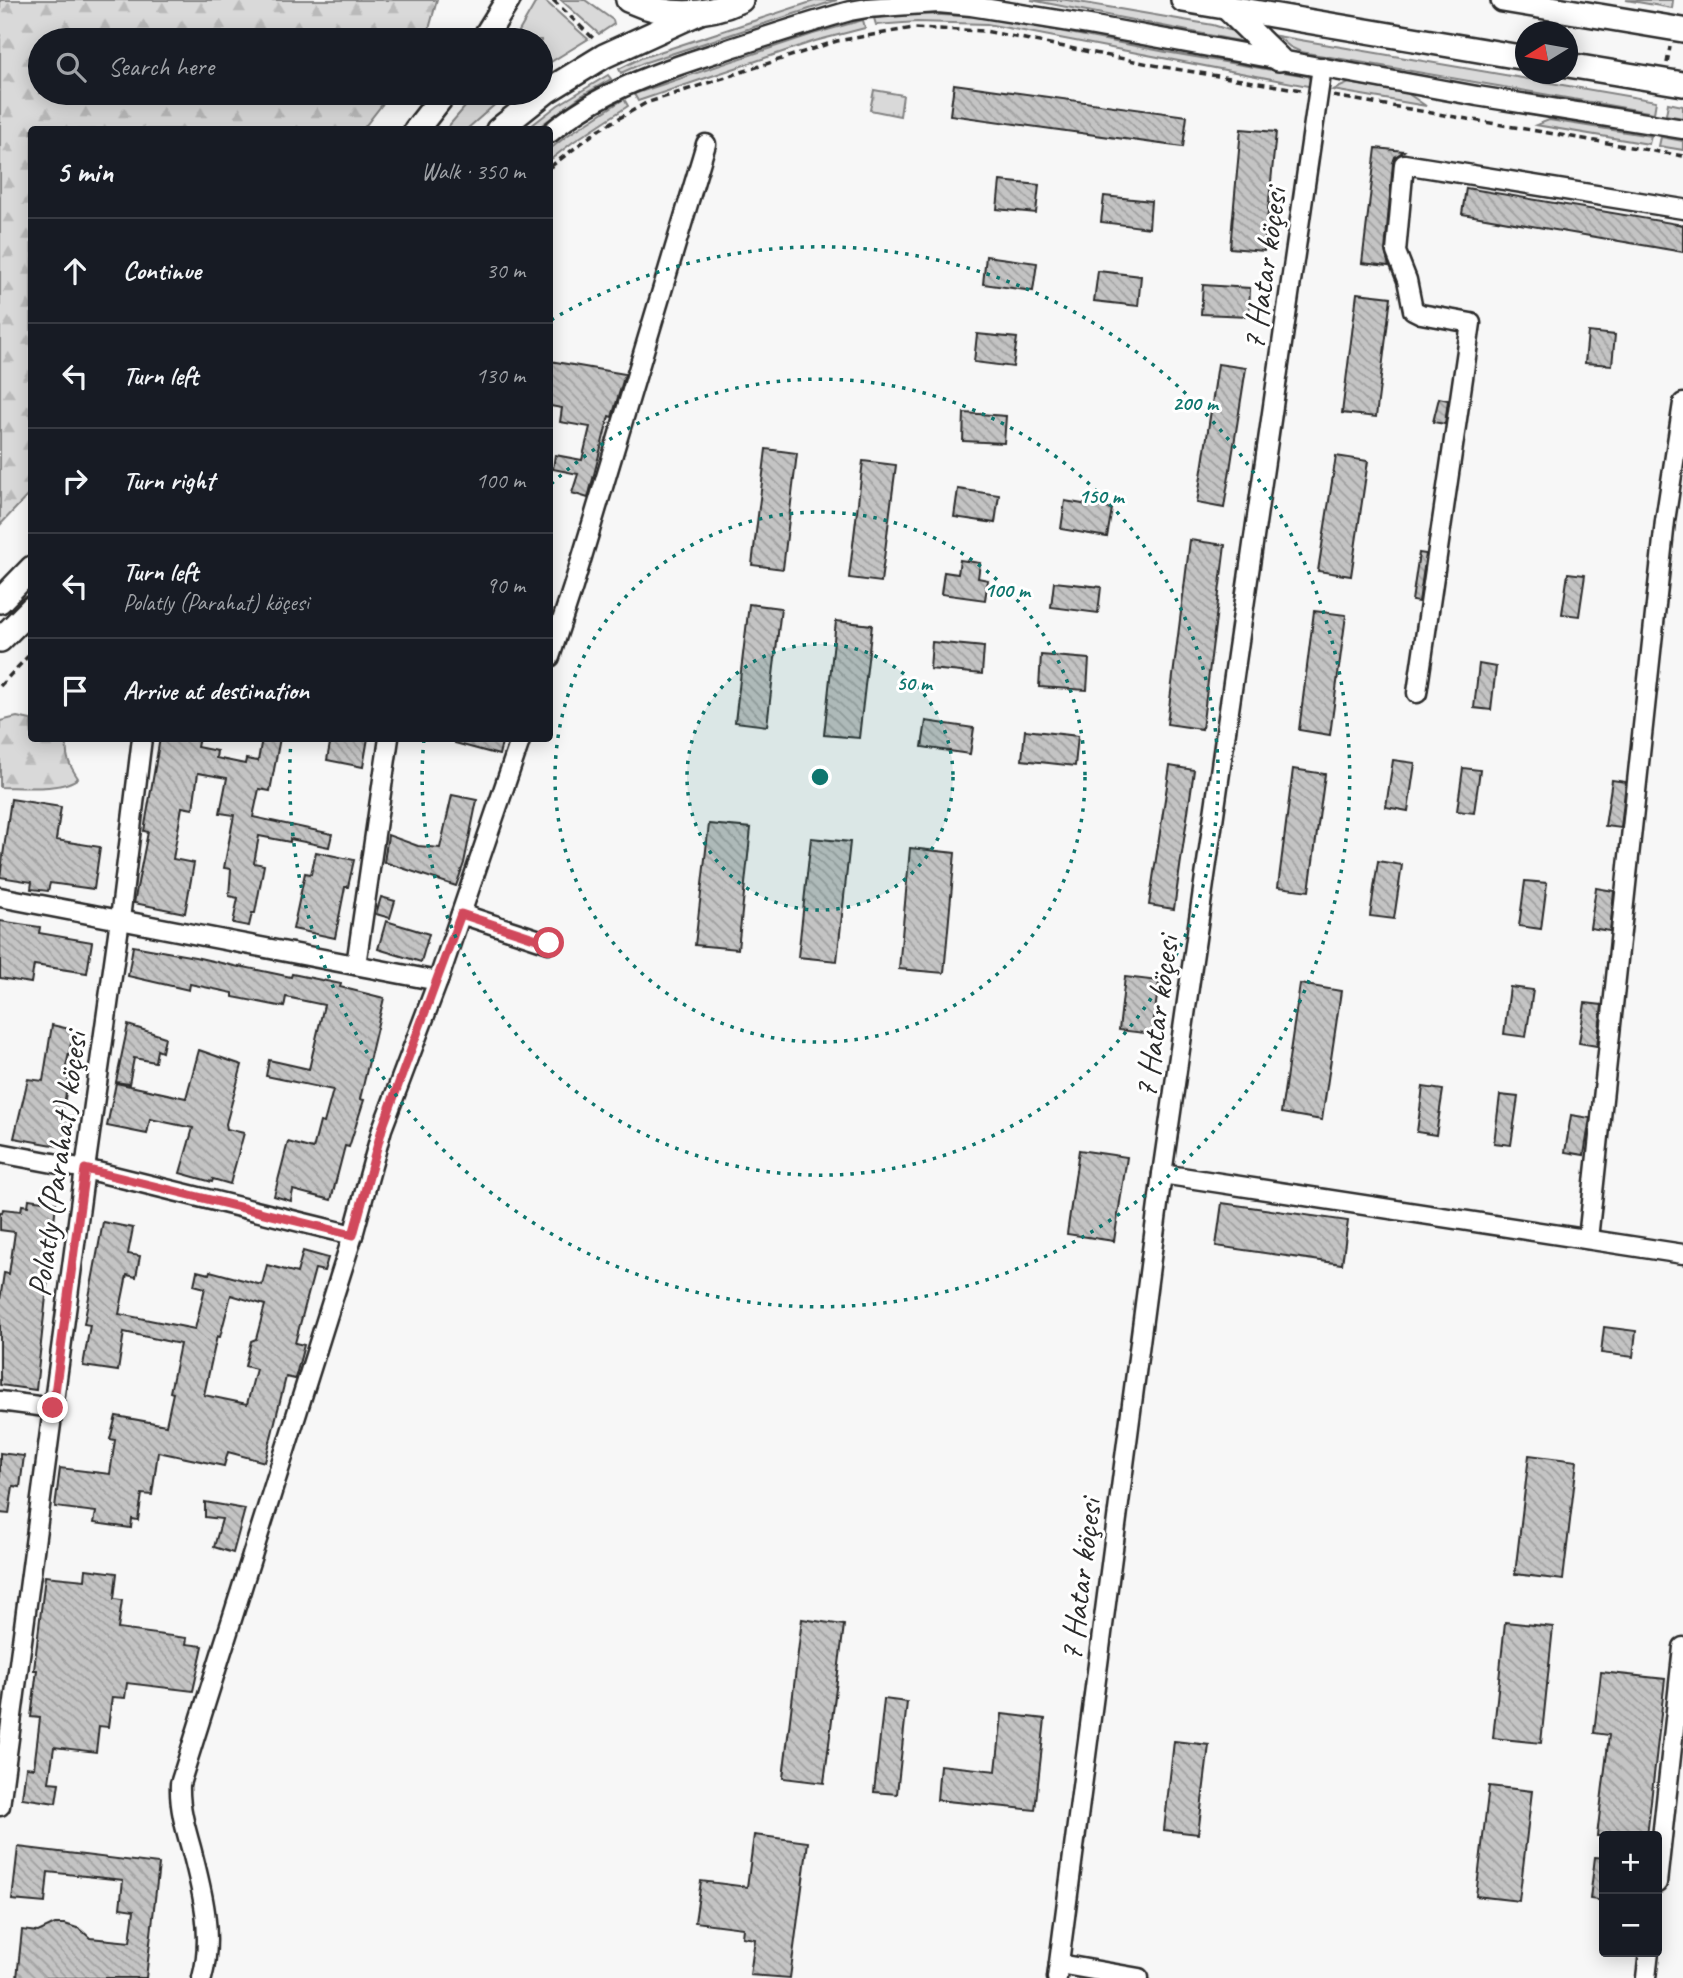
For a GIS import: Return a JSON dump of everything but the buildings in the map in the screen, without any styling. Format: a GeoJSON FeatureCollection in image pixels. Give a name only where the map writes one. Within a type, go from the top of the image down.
{"type":"FeatureCollection","features":[{"type":"Feature","properties":{"kind":"main road"},"geometry":{"type":"LineString","coordinates":[[491,28],[508,0]]}},
{"type":"Feature","properties":{"kind":"main road"},"geometry":{"type":"LineString","coordinates":[[628,0],[664,12],[698,13],[741,0]]}},
{"type":"Feature","properties":{"kind":"main road"},"geometry":{"type":"LineString","coordinates":[[1183,0],[1515,56]]}},
{"type":"Feature","properties":{"kind":"main road"},"geometry":{"type":"LineString","coordinates":[[1503,0],[1683,30]]}},
{"type":"Feature","properties":{"kind":"main road"},"geometry":{"type":"LineString","coordinates":[[1226,7],[1279,59]]}},
{"type":"Feature","properties":{"kind":"main road"},"geometry":{"type":"LineString","coordinates":[[553,87],[604,56],[698,13]]}},
{"type":"Feature","properties":{"kind":"main road"},"geometry":{"type":"LineString","coordinates":[[1578,67],[1683,84]]}},
{"type":"Feature","properties":{"kind":"main road"},"geometry":{"type":"LineString","coordinates":[[419,126],[436,105]]}},
{"type":"Feature","properties":{"kind":"main road"},"geometry":{"type":"LineString","coordinates":[[503,126],[529,105]]}},
{"type":"Feature","properties":{"kind":"main road"},"geometry":{"type":"LineString","coordinates":[[0,601],[28,572]]}},
{"type":"Feature","properties":{"kind":"main road"},"geometry":{"type":"LineString","coordinates":[[0,640],[28,612]]}},
{"type":"Feature","properties":{"kind":"street"},"geometry":{"type":"LineString","coordinates":[[553,131],[609,94],[648,76],[816,20],[867,8],[938,3],[971,6],[1477,96],[1683,129]]}},
{"type":"Feature","properties":{"kind":"street","name":"7 Hatar köçesi"},"geometry":{"type":"LineString","coordinates":[[1058,1971],[1162,1174],[1322,67]]}},
{"type":"Feature","properties":{"kind":"street"},"geometry":{"type":"LineString","coordinates":[[553,648],[706,144]]}},
{"type":"Feature","properties":{"kind":"street"},"geometry":{"type":"LineString","coordinates":[[1417,693],[1471,323],[1421,314],[1413,310],[1407,280],[1396,253],[1404,164],[1683,209]]}},
{"type":"Feature","properties":{"kind":"street"},"geometry":{"type":"LineString","coordinates":[[1588,1239],[1665,521],[1683,403]]}},
{"type":"Feature","properties":{"kind":"street","name":"Polatly (Parahat) köçesi"},"geometry":{"type":"LineString","coordinates":[[0,1806],[142,742]]}},
{"type":"Feature","properties":{"kind":"street"},"geometry":{"type":"LineString","coordinates":[[356,965],[388,742]]}},
{"type":"Feature","properties":{"kind":"street"},"geometry":{"type":"LineString","coordinates":[[202,1978],[208,1944],[206,1924],[197,1872],[183,1818],[180,1783],[353,1235],[382,1129],[438,981],[521,742]]}},
{"type":"Feature","properties":{"kind":"street"},"geometry":{"type":"LineString","coordinates":[[0,897],[438,981]]}},
{"type":"Feature","properties":{"kind":"street"},"geometry":{"type":"LineString","coordinates":[[461,914],[549,943]]}},
{"type":"Feature","properties":{"kind":"street"},"geometry":{"type":"LineString","coordinates":[[0,1153],[85,1169],[353,1235]]}},
{"type":"Feature","properties":{"kind":"street"},"geometry":{"type":"LineString","coordinates":[[1162,1174],[1683,1254]]}},
{"type":"Feature","properties":{"kind":"street"},"geometry":{"type":"LineString","coordinates":[[0,1401],[53,1408]]}},
{"type":"Feature","properties":{"kind":"street"},"geometry":{"type":"LineString","coordinates":[[1662,1838],[1683,1647]]}},
{"type":"Feature","properties":{"kind":"street"},"geometry":{"type":"LineString","coordinates":[[1646,1978],[1648,1957]]}},
{"type":"Feature","properties":{"kind":"street"},"geometry":{"type":"LineString","coordinates":[[1058,1971],[1139,1978]]}},
{"type":"Feature","properties":{"kind":"path"},"geometry":{"type":"LineString","coordinates":[[553,165],[583,140],[646,103],[851,37],[913,28],[985,31],[1164,67],[1683,156]]}},
{"type":"Feature","properties":{"kind":"path"},"geometry":{"type":"LineString","coordinates":[[0,686],[28,656]]}},
{"type":"Feature","properties":{"kind":"green space"},"geometry":{"type":"Polygon","coordinates":[[[0,0],[437,0],[429,28],[28,28],[28,105],[382,105],[365,126],[28,126],[28,495],[0,525],[0,0]]]}},
{"type":"Feature","properties":{"kind":"green space"},"geometry":{"type":"Polygon","coordinates":[[[537,0],[544,0],[588,39],[553,61],[553,28],[521,28],[537,0]]]}},
{"type":"Feature","properties":{"kind":"green space"},"geometry":{"type":"Polygon","coordinates":[[[561,0],[585,0],[613,20],[614,24],[599,34],[561,0]]]}},
{"type":"Feature","properties":{"kind":"green space"},"geometry":{"type":"Polygon","coordinates":[[[817,0],[837,0],[643,63],[621,73],[619,69],[641,58],[817,0]]]}},
{"type":"Feature","properties":{"kind":"green space"},"geometry":{"type":"Polygon","coordinates":[[[1031,0],[1067,0],[1213,25],[1232,31],[1244,42],[1031,0]]]}},
{"type":"Feature","properties":{"kind":"green space"},"geometry":{"type":"Polygon","coordinates":[[[1626,0],[1673,0],[1672,8],[1626,0]]]}},
{"type":"Feature","properties":{"kind":"green space"},"geometry":{"type":"Polygon","coordinates":[[[917,14],[988,17],[1307,76],[1313,87],[987,24],[917,22],[876,25],[874,18],[917,14]]]}},
{"type":"Feature","properties":{"kind":"green space"},"geometry":{"type":"Polygon","coordinates":[[[863,20],[865,28],[815,41],[638,101],[634,94],[813,34],[863,20]]]}},
{"type":"Feature","properties":{"kind":"green space"},"geometry":{"type":"Polygon","coordinates":[[[1277,36],[1515,77],[1515,84],[1557,84],[1656,101],[1654,113],[1301,52],[1277,36]]]}},
{"type":"Feature","properties":{"kind":"green space"},"geometry":{"type":"Polygon","coordinates":[[[608,75],[611,79],[581,96],[540,126],[531,126],[558,105],[608,75]]]}},
{"type":"Feature","properties":{"kind":"green space"},"geometry":{"type":"Polygon","coordinates":[[[1349,83],[1407,93],[1426,106],[1333,90],[1349,83]]]}},
{"type":"Feature","properties":{"kind":"green space"},"geometry":{"type":"Polygon","coordinates":[[[874,90],[903,95],[900,116],[870,110],[874,90]]]}},
{"type":"Feature","properties":{"kind":"green space"},"geometry":{"type":"Polygon","coordinates":[[[624,99],[628,106],[553,158],[553,147],[624,99]]]}},
{"type":"Feature","properties":{"kind":"green space"},"geometry":{"type":"Polygon","coordinates":[[[1668,103],[1683,106],[1683,118],[1666,115],[1668,103]]]}},
{"type":"Feature","properties":{"kind":"green space"},"geometry":{"type":"Polygon","coordinates":[[[467,105],[494,105],[470,126],[449,126],[467,105]]]}},
{"type":"Feature","properties":{"kind":"green space"},"geometry":{"type":"Polygon","coordinates":[[[1549,120],[1651,136],[1649,144],[1536,125],[1549,120]]]}},
{"type":"Feature","properties":{"kind":"green space"},"geometry":{"type":"Polygon","coordinates":[[[1661,137],[1683,141],[1683,150],[1659,146],[1661,137]]]}},
{"type":"Feature","properties":{"kind":"green space"},"geometry":{"type":"Polygon","coordinates":[[[17,717],[28,719],[28,742],[68,742],[68,759],[78,778],[52,787],[0,787],[0,721],[17,717]]]}},
{"type":"Feature","properties":{"kind":"route"},"geometry":{"type":"LineString","coordinates":[[53,1408],[85,1169],[353,1235],[382,1129],[461,914],[549,943]]}}]}
